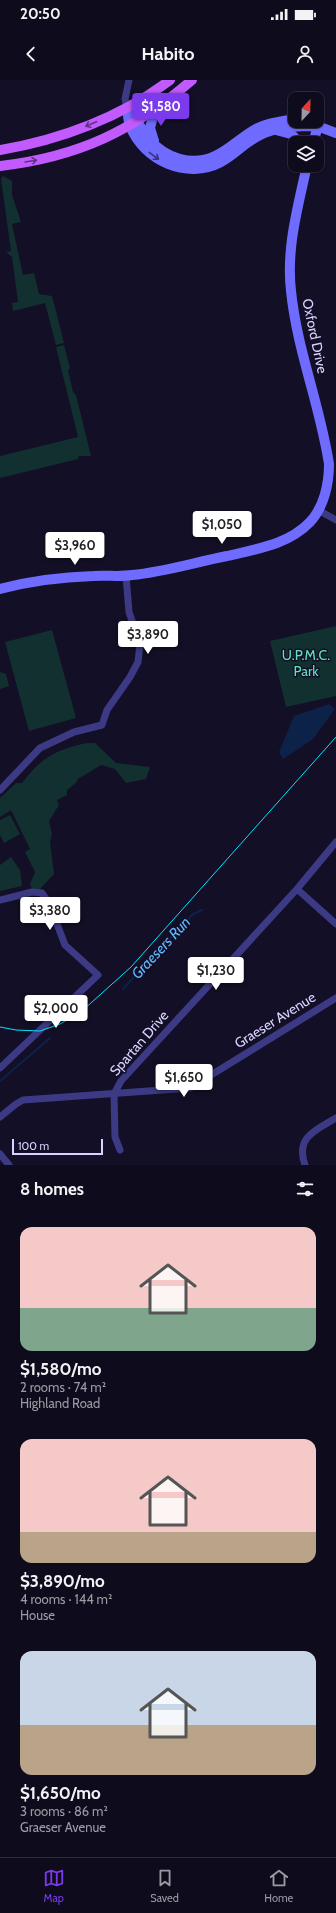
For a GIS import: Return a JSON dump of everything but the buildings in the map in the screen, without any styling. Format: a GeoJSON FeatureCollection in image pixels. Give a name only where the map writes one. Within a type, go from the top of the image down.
{"type":"FeatureCollection","features":[{"type":"Feature","properties":{"kind":"main road"},"geometry":{"type":"LineString","coordinates":[[0,150],[67,134],[127,108],[170,80]]}},
{"type":"Feature","properties":{"kind":"main road"},"geometry":{"type":"LineString","coordinates":[[0,166],[61,155],[102,140],[134,123],[155,109],[192,80]]}},
{"type":"Feature","properties":{"kind":"street"},"geometry":{"type":"LineString","coordinates":[[129,80],[125,99],[127,108],[143,146],[154,157],[174,167],[192,169],[213,166],[261,134],[288,127]]}},
{"type":"Feature","properties":{"kind":"street"},"geometry":{"type":"LineString","coordinates":[[155,109],[150,128],[155,145]]}},
{"type":"Feature","properties":{"kind":"street"},"geometry":{"type":"LineString","coordinates":[[134,123],[162,152],[177,158],[196,161],[206,159],[225,151],[254,130],[264,125],[288,121]]}},
{"type":"Feature","properties":{"kind":"street"},"geometry":{"type":"LineString","coordinates":[[323,128],[336,133]]}},
{"type":"Feature","properties":{"kind":"street"},"geometry":{"type":"LineString","coordinates":[[274,130],[291,134],[293,136]]}},
{"type":"Feature","properties":{"kind":"street","name":"Oxford Drive"},"geometry":{"type":"LineString","coordinates":[[0,589],[56,578],[126,576],[240,553],[280,542],[301,530],[309,523],[318,510],[328,485],[329,464],[295,317],[290,273],[292,234],[305,172]]}},
{"type":"Feature","properties":{"kind":"street"},"geometry":{"type":"LineString","coordinates":[[318,510],[336,520]]}},
{"type":"Feature","properties":{"kind":"street"},"geometry":{"type":"LineString","coordinates":[[0,790],[40,748],[74,732],[102,725],[107,710],[130,677],[138,662],[140,644],[129,612],[126,576]]}},
{"type":"Feature","properties":{"kind":"street","name":"Spartan Drive"},"geometry":{"type":"LineString","coordinates":[[120,1150],[115,1137],[114,1094],[121,1081],[297,889],[336,842]]}},
{"type":"Feature","properties":{"kind":"street"},"geometry":{"type":"LineString","coordinates":[[297,889],[336,924]]}},
{"type":"Feature","properties":{"kind":"street"},"geometry":{"type":"LineString","coordinates":[[0,900],[32,892],[42,893],[49,903],[65,945],[98,975],[0,1068]]}},
{"type":"Feature","properties":{"kind":"street","name":"Graeser Avenue"},"geometry":{"type":"LineString","coordinates":[[0,1117],[16,1104],[24,1100],[190,1088],[336,998]]}},
{"type":"Feature","properties":{"kind":"street"},"geometry":{"type":"LineString","coordinates":[[305,1165],[302,1154],[306,1137],[336,1118]]}},
{"type":"Feature","properties":{"kind":"street"},"geometry":{"type":"LineString","coordinates":[[0,1154],[9,1165]]}},
{"type":"Feature","properties":{"kind":"green space"},"geometry":{"type":"Polygon","coordinates":[[[3,176],[12,181],[12,195],[21,222],[12,224],[23,275],[34,273],[39,294],[52,296],[64,343],[56,345],[45,303],[13,311],[12,303],[18,302],[12,257],[6,252],[11,251],[1,179],[3,176]]]}},
{"type":"Feature","properties":{"kind":"green space"},"geometry":{"type":"Polygon","coordinates":[[[64,345],[70,368],[68,370],[73,392],[76,395],[91,456],[79,456],[78,459],[0,478],[0,456],[78,437],[56,347],[64,345]]]}},
{"type":"Feature","properties":{"kind":"green space","name":"U.P.M.C. Park"},"geometry":{"type":"Polygon","coordinates":[[[336,626],[336,696],[286,707],[270,641],[336,626]]]}},
{"type":"Feature","properties":{"kind":"green space"},"geometry":{"type":"Polygon","coordinates":[[[52,630],[76,718],[29,731],[5,642],[52,630]]]}},
{"type":"Feature","properties":{"kind":"green space"},"geometry":{"type":"Polygon","coordinates":[[[0,672],[6,674],[9,686],[0,689],[0,672]]]}},
{"type":"Feature","properties":{"kind":"green space"},"geometry":{"type":"Polygon","coordinates":[[[87,743],[95,743],[116,763],[150,767],[146,779],[126,783],[115,769],[101,765],[78,779],[76,783],[67,790],[67,795],[57,800],[59,805],[49,821],[52,834],[50,842],[54,874],[40,889],[32,889],[30,884],[35,872],[25,852],[30,849],[11,810],[0,817],[0,798],[16,783],[22,783],[36,767],[50,756],[66,749],[87,743]]]}},
{"type":"Feature","properties":{"kind":"green space"},"geometry":{"type":"Polygon","coordinates":[[[10,815],[20,834],[4,843],[0,835],[0,820],[10,815]]]}},
{"type":"Feature","properties":{"kind":"green space"},"geometry":{"type":"Polygon","coordinates":[[[11,857],[20,870],[22,886],[0,891],[0,865],[11,857]]]}},
{"type":"Feature","properties":{"kind":"water"},"geometry":{"type":"Polygon","coordinates":[[[329,704],[335,709],[313,739],[283,759],[279,752],[294,716],[329,704]]]}},
{"type":"Feature","properties":{"kind":"waterway","name":"Graesers Run"},"geometry":{"type":"LineString","coordinates":[[123,989],[166,941],[177,932],[193,914],[202,910]]}},
{"type":"Feature","properties":{"kind":"waterway","name":"Graesers Run"},"geometry":{"type":"LineString","coordinates":[[0,1081],[50,1038]]}},
{"type":"Feature","properties":{"kind":"tram line"},"geometry":{"type":"LineString","coordinates":[[0,1027],[16,1030],[40,1031],[60,1024],[82,1011],[131,967],[336,737]]}}]}
